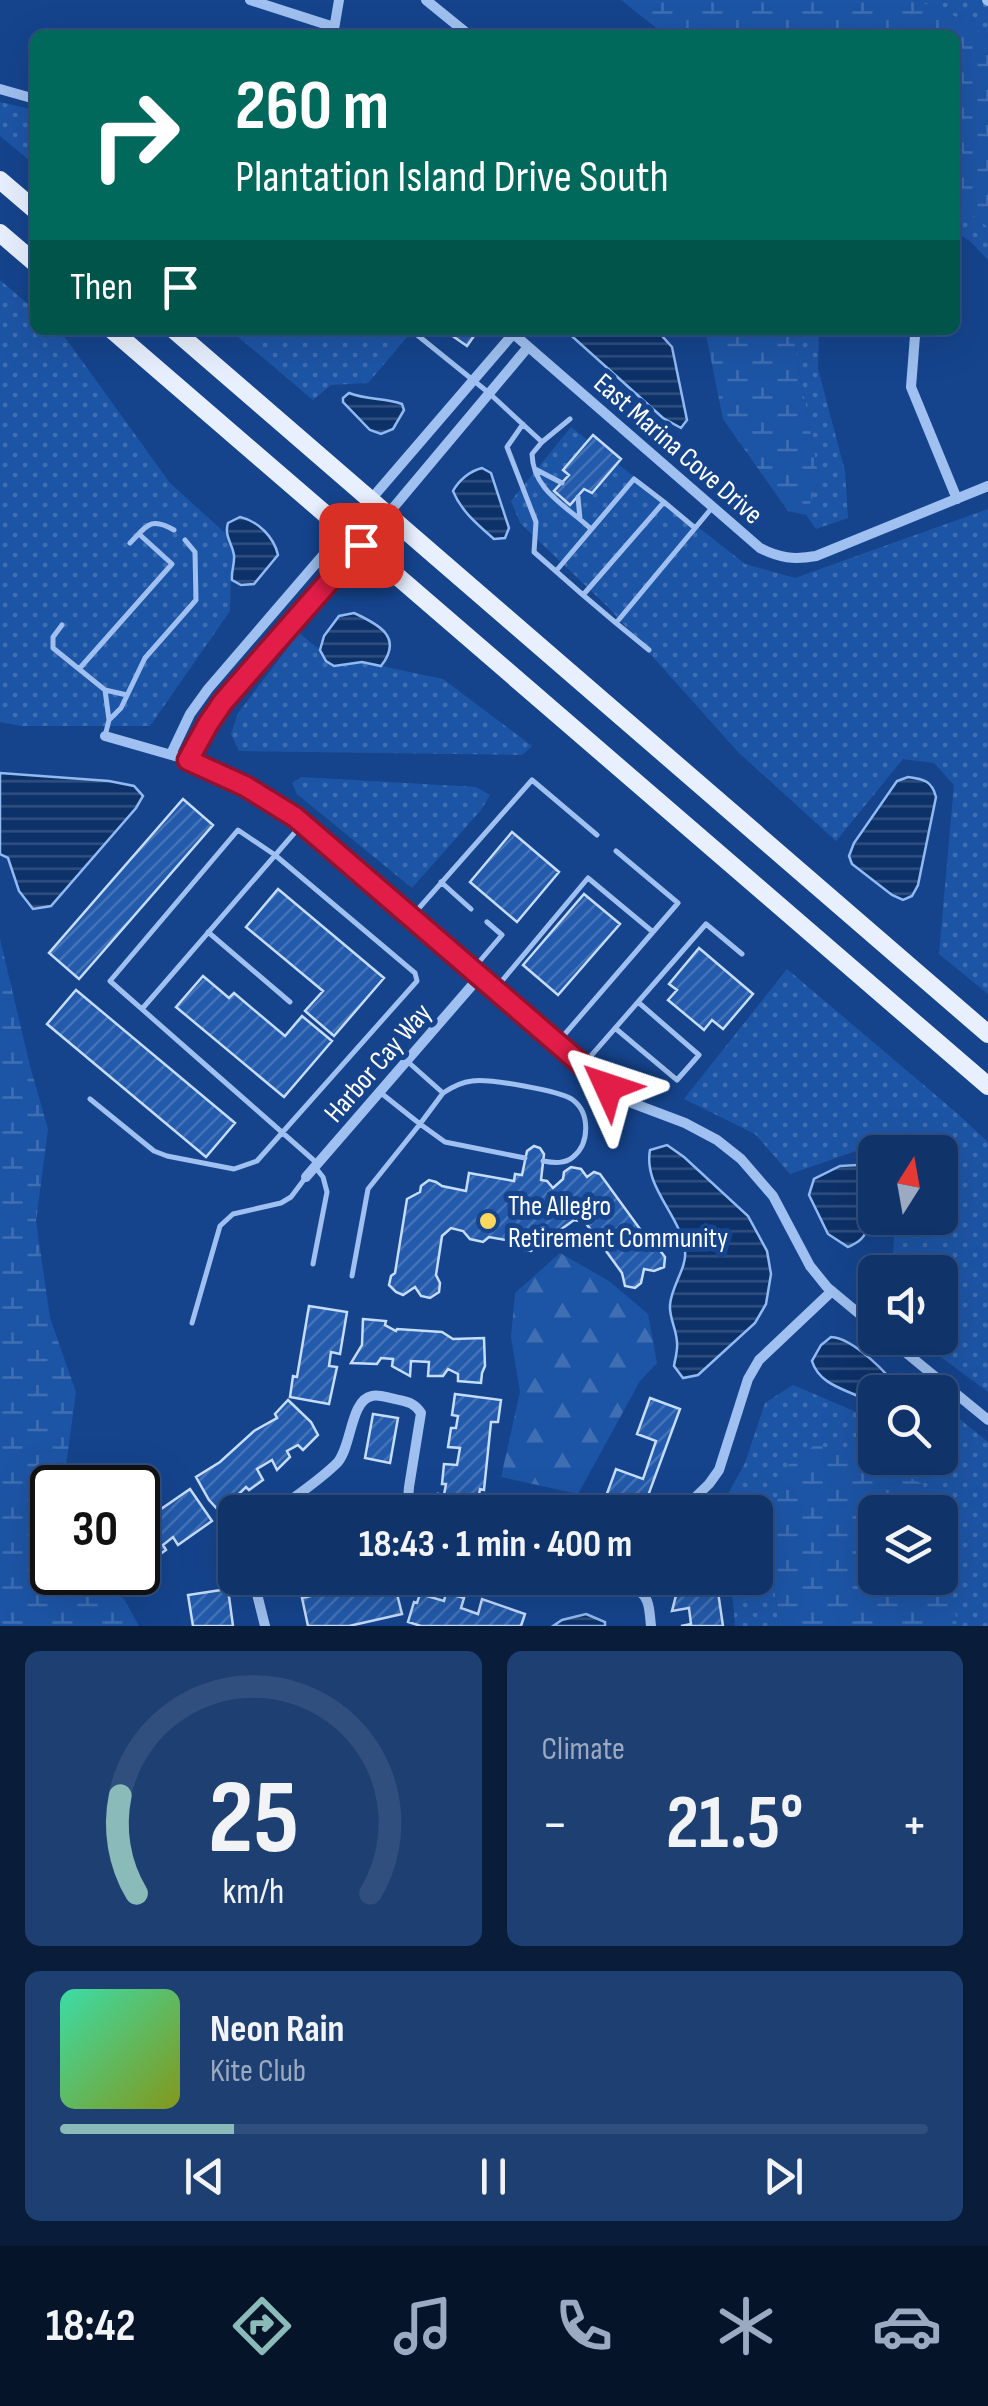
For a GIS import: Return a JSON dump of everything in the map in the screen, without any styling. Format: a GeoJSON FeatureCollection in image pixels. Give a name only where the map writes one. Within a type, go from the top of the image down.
{"type":"FeatureCollection","features":[{"type":"Feature","properties":{"kind":"main road"},"geometry":{"type":"LineString","coordinates":[[0,180],[30,206]]}},
{"type":"Feature","properties":{"kind":"main road"},"geometry":{"type":"LineString","coordinates":[[0,233],[30,259]]}},
{"type":"Feature","properties":{"kind":"main road"},"geometry":{"type":"LineString","coordinates":[[118,335],[988,1086]]}},
{"type":"Feature","properties":{"kind":"main road"},"geometry":{"type":"LineString","coordinates":[[180,335],[988,1034]]}},
{"type":"Feature","properties":{"kind":"street"},"geometry":{"type":"LineString","coordinates":[[250,0],[330,30]]}},
{"type":"Feature","properties":{"kind":"street"},"geometry":{"type":"LineString","coordinates":[[333,30],[339,0]]}},
{"type":"Feature","properties":{"kind":"street"},"geometry":{"type":"LineString","coordinates":[[426,0],[462,30]]}},
{"type":"Feature","properties":{"kind":"street"},"geometry":{"type":"LineString","coordinates":[[0,88],[30,97]]}},
{"type":"Feature","properties":{"kind":"street"},"geometry":{"type":"LineString","coordinates":[[915,336],[911,387],[957,499]]}},
{"type":"Feature","properties":{"kind":"street"},"geometry":{"type":"LineString","coordinates":[[171,754],[190,714],[208,689],[474,380],[518,338]]}},
{"type":"Feature","properties":{"kind":"street"},"geometry":{"type":"LineString","coordinates":[[188,760],[223,702],[489,393],[518,338]]}},
{"type":"Feature","properties":{"kind":"street","name":"East Marina Cove Drive"},"geometry":{"type":"LineString","coordinates":[[518,338],[760,548],[786,558],[816,556],[988,486]]}},
{"type":"Feature","properties":{"kind":"street"},"geometry":{"type":"LineString","coordinates":[[105,736],[188,760],[245,786],[302,823],[608,1087],[632,1103],[717,1140],[758,1177],[773,1196],[810,1266],[858,1313]]}},
{"type":"Feature","properties":{"kind":"street","name":"Harbor Cay Way"},"geometry":{"type":"LineString","coordinates":[[306,1177],[407,1061],[477,972]]}},
{"type":"Feature","properties":{"kind":"street"},"geometry":{"type":"LineString","coordinates":[[698,1495],[709,1484],[726,1454],[748,1379],[759,1360],[832,1291]]}},
{"type":"Feature","properties":{"kind":"street"},"geometry":{"type":"LineString","coordinates":[[909,1355],[988,1420]]}},
{"type":"Feature","properties":{"kind":"street"},"geometry":{"type":"LineString","coordinates":[[296,1495],[338,1462],[346,1451],[359,1406],[364,1399],[377,1395],[412,1403],[420,1413],[408,1495]]}},
{"type":"Feature","properties":{"kind":"street"},"geometry":{"type":"LineString","coordinates":[[257,1595],[265,1626]]}},
{"type":"Feature","properties":{"kind":"street"},"geometry":{"type":"LineString","coordinates":[[644,1595],[651,1626]]}},
{"type":"Feature","properties":{"kind":"lane"},"geometry":{"type":"LineString","coordinates":[[417,335],[542,442]]}},
{"type":"Feature","properties":{"kind":"lane"},"geometry":{"type":"LineString","coordinates":[[570,420],[532,454],[532,468],[546,492],[591,529]]}},
{"type":"Feature","properties":{"kind":"lane"},"geometry":{"type":"LineString","coordinates":[[523,424],[508,448],[536,522],[534,552],[648,650]]}},
{"type":"Feature","properties":{"kind":"lane"},"geometry":{"type":"LineString","coordinates":[[532,468],[562,483]]}},
{"type":"Feature","properties":{"kind":"lane"},"geometry":{"type":"LineString","coordinates":[[556,571],[634,479],[696,528]]}},
{"type":"Feature","properties":{"kind":"lane"},"geometry":{"type":"LineString","coordinates":[[578,497],[580,519]]}},
{"type":"Feature","properties":{"kind":"lane"},"geometry":{"type":"LineString","coordinates":[[583,595],[664,502]]}},
{"type":"Feature","properties":{"kind":"lane"},"geometry":{"type":"LineString","coordinates":[[616,623],[713,507]]}},
{"type":"Feature","properties":{"kind":"lane"},"geometry":{"type":"LineString","coordinates":[[130,543],[154,522],[174,530]]}},
{"type":"Feature","properties":{"kind":"lane"},"geometry":{"type":"LineString","coordinates":[[79,669],[172,564],[139,534]]}},
{"type":"Feature","properties":{"kind":"lane"},"geometry":{"type":"LineString","coordinates":[[109,720],[122,708],[145,658],[196,600],[194,552],[185,540]]}},
{"type":"Feature","properties":{"kind":"lane"},"geometry":{"type":"LineString","coordinates":[[62,624],[53,637],[54,648],[105,690],[127,696]]}},
{"type":"Feature","properties":{"kind":"lane"},"geometry":{"type":"LineString","coordinates":[[105,690],[109,720],[105,736]]}},
{"type":"Feature","properties":{"kind":"lane"},"geometry":{"type":"LineString","coordinates":[[412,916],[532,780],[598,835]]}},
{"type":"Feature","properties":{"kind":"lane"},"geometry":{"type":"LineString","coordinates":[[142,1009],[302,823]]}},
{"type":"Feature","properties":{"kind":"lane"},"geometry":{"type":"LineString","coordinates":[[90,1099],[154,1151],[234,1168],[256,1161],[283,1133],[417,981],[415,973],[274,855],[238,830],[110,981],[283,1133],[317,1166],[327,1192],[313,1264]]}},
{"type":"Feature","properties":{"kind":"lane"},"geometry":{"type":"LineString","coordinates":[[558,1042],[678,902],[616,851]]}},
{"type":"Feature","properties":{"kind":"lane"},"geometry":{"type":"LineString","coordinates":[[496,988],[588,878],[653,932]]}},
{"type":"Feature","properties":{"kind":"lane"},"geometry":{"type":"LineString","coordinates":[[441,882],[472,909]]}},
{"type":"Feature","properties":{"kind":"lane"},"geometry":{"type":"LineString","coordinates":[[477,972],[502,935],[487,922]]}},
{"type":"Feature","properties":{"kind":"lane"},"geometry":{"type":"LineString","coordinates":[[583,1064],[706,924],[742,954]]}},
{"type":"Feature","properties":{"kind":"lane"},"geometry":{"type":"LineString","coordinates":[[208,932],[290,1002]]}},
{"type":"Feature","properties":{"kind":"lane"},"geometry":{"type":"LineString","coordinates":[[614,1028],[677,1080],[699,1055],[638,1002]]}},
{"type":"Feature","properties":{"kind":"lane"},"geometry":{"type":"LineString","coordinates":[[407,1061],[444,1093]]}},
{"type":"Feature","properties":{"kind":"lane"},"geometry":{"type":"LineString","coordinates":[[352,1276],[368,1189],[451,1088],[477,1080],[570,1098],[583,1112],[584,1142],[573,1157],[556,1163],[543,1162]]}},
{"type":"Feature","properties":{"kind":"lane"},"geometry":{"type":"LineString","coordinates":[[380,1092],[444,1142],[526,1158]]}},
{"type":"Feature","properties":{"kind":"lane"},"geometry":{"type":"LineString","coordinates":[[192,1322],[220,1226],[233,1214],[292,1198],[306,1177]]}},
{"type":"Feature","properties":{"kind":"green space"},"geometry":{"type":"Polygon","coordinates":[[[621,0],[916,0],[956,17],[988,37],[988,227],[960,205],[960,30],[659,30],[621,0]]]}},
{"type":"Feature","properties":{"kind":"green space"},"geometry":{"type":"Polygon","coordinates":[[[916,0],[988,0],[988,37],[956,17],[916,0]]]}},
{"type":"Feature","properties":{"kind":"green space"},"geometry":{"type":"Polygon","coordinates":[[[0,102],[30,109],[30,161],[0,136],[0,102]]]}},
{"type":"Feature","properties":{"kind":"green space"},"geometry":{"type":"Polygon","coordinates":[[[960,205],[988,227],[988,260],[960,234],[960,205]]]}},
{"type":"Feature","properties":{"kind":"green space"},"geometry":{"type":"Polygon","coordinates":[[[0,280],[30,306],[30,335],[63,335],[170,483],[225,533],[234,555],[230,611],[150,726],[21,726],[0,722],[0,280]]]}},
{"type":"Feature","properties":{"kind":"green space"},"geometry":{"type":"Polygon","coordinates":[[[236,335],[409,335],[368,383],[331,385],[313,400],[236,335]]]}},
{"type":"Feature","properties":{"kind":"green space"},"geometry":{"type":"Polygon","coordinates":[[[706,335],[793,335],[819,479],[806,515],[788,511],[723,419],[706,335]]]}},
{"type":"Feature","properties":{"kind":"green space"},"geometry":{"type":"Polygon","coordinates":[[[793,335],[819,335],[818,369],[845,471],[848,518],[816,529],[806,515],[819,479],[793,335]]]}},
{"type":"Feature","properties":{"kind":"green space"},"geometry":{"type":"Polygon","coordinates":[[[571,427],[745,564],[795,578],[988,509],[988,994],[939,954],[954,785],[934,763],[903,759],[836,841],[739,753],[608,607],[520,523],[511,501],[571,427]]]}},
{"type":"Feature","properties":{"kind":"green space"},"geometry":{"type":"Polygon","coordinates":[[[299,633],[320,650],[326,661],[362,662],[443,679],[532,746],[522,755],[239,751],[231,734],[238,713],[299,633]]]}},
{"type":"Feature","properties":{"kind":"green space"},"geometry":{"type":"Polygon","coordinates":[[[301,777],[476,787],[490,795],[412,888],[297,794],[292,783],[301,777]]]}},
{"type":"Feature","properties":{"kind":"green space"},"geometry":{"type":"Polygon","coordinates":[[[0,939],[48,1129],[36,1221],[50,1318],[76,1392],[66,1465],[30,1465],[30,1595],[119,1595],[139,1626],[0,1626],[0,939]]]}},
{"type":"Feature","properties":{"kind":"green space"},"geometry":{"type":"Polygon","coordinates":[[[787,969],[988,1142],[988,1392],[938,1355],[958,1355],[958,1255],[893,1255],[894,1235],[958,1235],[958,1135],[858,1135],[858,1150],[790,1174],[755,1134],[684,1099],[787,969]]]}},
{"type":"Feature","properties":{"kind":"green space"},"geometry":{"type":"Polygon","coordinates":[[[560,1253],[609,1281],[648,1314],[657,1363],[640,1381],[578,1494],[501,1477],[520,1392],[511,1337],[515,1293],[560,1253]]]}},
{"type":"Feature","properties":{"kind":"green space"},"geometry":{"type":"Polygon","coordinates":[[[793,1385],[858,1413],[858,1475],[958,1475],[958,1418],[988,1442],[988,1626],[957,1626],[952,1595],[958,1595],[958,1495],[928,1495],[922,1484],[887,1495],[858,1495],[858,1504],[773,1530],[773,1495],[727,1495],[745,1463],[765,1403],[793,1385]]]}},
{"type":"Feature","properties":{"kind":"green space"},"geometry":{"type":"Polygon","coordinates":[[[815,1445],[858,1453],[858,1475],[906,1475],[922,1484],[928,1495],[858,1495],[858,1595],[953,1595],[957,1626],[779,1626],[773,1575],[773,1514],[786,1467],[815,1445]]]}},
{"type":"Feature","properties":{"kind":"green space"},"geometry":{"type":"Polygon","coordinates":[[[773,1575],[779,1626],[735,1626],[732,1595],[773,1595],[773,1575]]]}},
{"type":"Feature","properties":{"kind":"shaded area"},"geometry":{"type":"Polygon","coordinates":[[[571,335],[661,335],[672,347],[687,420],[681,428],[663,418],[571,335]]]}},
{"type":"Feature","properties":{"kind":"shaded area"},"geometry":{"type":"Polygon","coordinates":[[[349,393],[402,404],[404,410],[393,429],[381,434],[370,430],[343,402],[349,393]]]}},
{"type":"Feature","properties":{"kind":"shaded area"},"geometry":{"type":"Polygon","coordinates":[[[482,468],[491,473],[509,528],[505,538],[494,539],[465,511],[453,491],[465,476],[482,468]]]}},
{"type":"Feature","properties":{"kind":"shaded area"},"geometry":{"type":"Polygon","coordinates":[[[240,517],[264,531],[278,555],[254,584],[241,585],[232,580],[234,555],[227,528],[228,523],[240,517]]]}},
{"type":"Feature","properties":{"kind":"shaded area"},"geometry":{"type":"Polygon","coordinates":[[[354,613],[379,627],[389,639],[390,647],[381,666],[362,662],[334,666],[320,650],[324,636],[339,616],[354,613]]]}},
{"type":"Feature","properties":{"kind":"shaded area"},"geometry":{"type":"Polygon","coordinates":[[[0,773],[109,781],[134,786],[143,796],[51,906],[33,909],[19,891],[8,858],[0,854],[0,773]]]}},
{"type":"Feature","properties":{"kind":"shaded area"},"geometry":{"type":"Polygon","coordinates":[[[908,777],[927,782],[936,797],[918,885],[912,896],[903,900],[852,864],[849,856],[897,781],[908,777]]]}},
{"type":"Feature","properties":{"kind":"shaded area"},"geometry":{"type":"Polygon","coordinates":[[[667,1145],[748,1216],[767,1251],[771,1274],[766,1304],[755,1323],[698,1375],[683,1378],[674,1366],[677,1346],[670,1305],[685,1252],[649,1164],[650,1150],[667,1145]]]}},
{"type":"Feature","properties":{"kind":"shaded area"},"geometry":{"type":"Polygon","coordinates":[[[858,1165],[858,1235],[864,1235],[848,1247],[828,1234],[809,1195],[814,1179],[840,1166],[858,1165]]]}},
{"type":"Feature","properties":{"kind":"shaded area"},"geometry":{"type":"Polygon","coordinates":[[[831,1337],[850,1343],[858,1349],[858,1355],[866,1355],[887,1375],[858,1375],[858,1397],[838,1388],[822,1377],[812,1361],[831,1337]]]}},
{"type":"Feature","properties":{"kind":"shaded area"},"geometry":{"type":"Polygon","coordinates":[[[586,1614],[605,1622],[605,1626],[553,1626],[562,1620],[586,1614]]]}},
{"type":"Feature","properties":{"kind":"building"},"geometry":{"type":"Polygon","coordinates":[[[451,335],[475,335],[467,346],[451,335]]]}},
{"type":"Feature","properties":{"kind":"building"},"geometry":{"type":"Polygon","coordinates":[[[593,435],[621,459],[592,493],[584,489],[570,505],[554,491],[569,475],[563,470],[593,435]]]}},
{"type":"Feature","properties":{"kind":"building"},"geometry":{"type":"Polygon","coordinates":[[[183,799],[213,825],[79,979],[49,953],[183,799]]]}},
{"type":"Feature","properties":{"kind":"building"},"geometry":{"type":"Polygon","coordinates":[[[512,832],[559,872],[517,922],[470,882],[512,832]]]}},
{"type":"Feature","properties":{"kind":"building"},"geometry":{"type":"Polygon","coordinates":[[[278,889],[384,978],[334,1036],[305,1011],[323,991],[246,927],[278,889]]]}},
{"type":"Feature","properties":{"kind":"building"},"geometry":{"type":"Polygon","coordinates":[[[584,894],[620,924],[558,995],[523,965],[584,894]]]}},
{"type":"Feature","properties":{"kind":"building"},"geometry":{"type":"Polygon","coordinates":[[[699,948],[753,994],[723,1029],[712,1020],[704,1030],[668,1000],[677,990],[669,984],[699,948]]]}},
{"type":"Feature","properties":{"kind":"building"},"geometry":{"type":"Polygon","coordinates":[[[203,976],[229,998],[234,993],[285,1036],[302,1016],[332,1041],[284,1097],[176,1007],[203,976]]]}},
{"type":"Feature","properties":{"kind":"building"},"geometry":{"type":"Polygon","coordinates":[[[76,990],[235,1123],[206,1157],[47,1024],[76,990]]]}},
{"type":"Feature","properties":{"kind":"building","name":"The Allegro Retirement Community"},"geometry":{"type":"Polygon","coordinates":[[[534,1146],[544,1154],[541,1180],[553,1188],[571,1167],[581,1169],[587,1177],[594,1172],[600,1174],[653,1247],[665,1257],[664,1267],[644,1269],[641,1283],[635,1288],[625,1286],[622,1273],[585,1222],[574,1220],[531,1251],[518,1249],[511,1241],[470,1239],[463,1231],[451,1228],[442,1236],[436,1275],[439,1292],[430,1298],[421,1296],[415,1287],[403,1295],[396,1292],[389,1285],[395,1273],[407,1199],[420,1192],[429,1180],[466,1191],[469,1173],[514,1181],[515,1174],[522,1175],[527,1151],[534,1146]]]}},
{"type":"Feature","properties":{"kind":"building"},"geometry":{"type":"Polygon","coordinates":[[[309,1306],[347,1312],[340,1354],[331,1352],[329,1366],[337,1367],[329,1404],[290,1397],[309,1306]]]}},
{"type":"Feature","properties":{"kind":"building"},"geometry":{"type":"Polygon","coordinates":[[[363,1319],[386,1321],[385,1325],[396,1331],[442,1332],[453,1339],[484,1338],[481,1383],[458,1381],[458,1374],[448,1369],[443,1376],[428,1376],[429,1362],[411,1361],[410,1376],[392,1366],[393,1359],[381,1358],[377,1364],[351,1363],[362,1345],[363,1319]]]}},
{"type":"Feature","properties":{"kind":"building"},"geometry":{"type":"Polygon","coordinates":[[[455,1394],[501,1400],[498,1422],[491,1422],[484,1490],[480,1489],[479,1495],[444,1495],[444,1464],[457,1465],[460,1448],[448,1447],[458,1416],[452,1415],[455,1394]]]}},
{"type":"Feature","properties":{"kind":"building"},"geometry":{"type":"Polygon","coordinates":[[[650,1398],[680,1409],[648,1495],[606,1495],[616,1469],[643,1479],[656,1441],[637,1434],[650,1398]]]}},
{"type":"Feature","properties":{"kind":"building"},"geometry":{"type":"Polygon","coordinates":[[[288,1400],[311,1422],[318,1435],[303,1450],[298,1445],[287,1451],[290,1457],[277,1470],[272,1460],[257,1469],[263,1480],[249,1490],[246,1487],[238,1495],[218,1495],[218,1510],[196,1477],[220,1462],[254,1431],[277,1418],[275,1414],[288,1400]]]}},
{"type":"Feature","properties":{"kind":"building"},"geometry":{"type":"Polygon","coordinates":[[[373,1414],[398,1418],[390,1463],[365,1458],[373,1414]]]}},
{"type":"Feature","properties":{"kind":"building"},"geometry":{"type":"Polygon","coordinates":[[[190,1489],[212,1521],[178,1545],[173,1537],[163,1545],[166,1550],[160,1554],[160,1510],[190,1489]]]}},
{"type":"Feature","properties":{"kind":"building"},"geometry":{"type":"Polygon","coordinates":[[[218,1590],[218,1595],[229,1595],[233,1626],[193,1626],[188,1595],[218,1590]]]}},
{"type":"Feature","properties":{"kind":"building"},"geometry":{"type":"Polygon","coordinates":[[[397,1595],[402,1614],[349,1626],[308,1626],[302,1598],[397,1595]]]}},
{"type":"Feature","properties":{"kind":"building"},"geometry":{"type":"Polygon","coordinates":[[[420,1595],[444,1601],[446,1595],[464,1598],[461,1608],[478,1614],[482,1599],[525,1614],[521,1626],[421,1626],[408,1622],[420,1595]]]}},
{"type":"Feature","properties":{"kind":"building"},"geometry":{"type":"Polygon","coordinates":[[[676,1595],[718,1595],[723,1626],[681,1626],[691,1624],[689,1608],[672,1611],[676,1595]]]}},
{"type":"Feature","properties":{"kind":"place","name":"The Allegro Retirement Community"},"geometry":{"type":"Point","coordinates":[488,1221]}},
{"type":"Feature","properties":{"kind":"route"},"geometry":{"type":"LineString","coordinates":[[361,545],[223,702],[188,760],[245,786],[295,817],[608,1087]]}}]}
